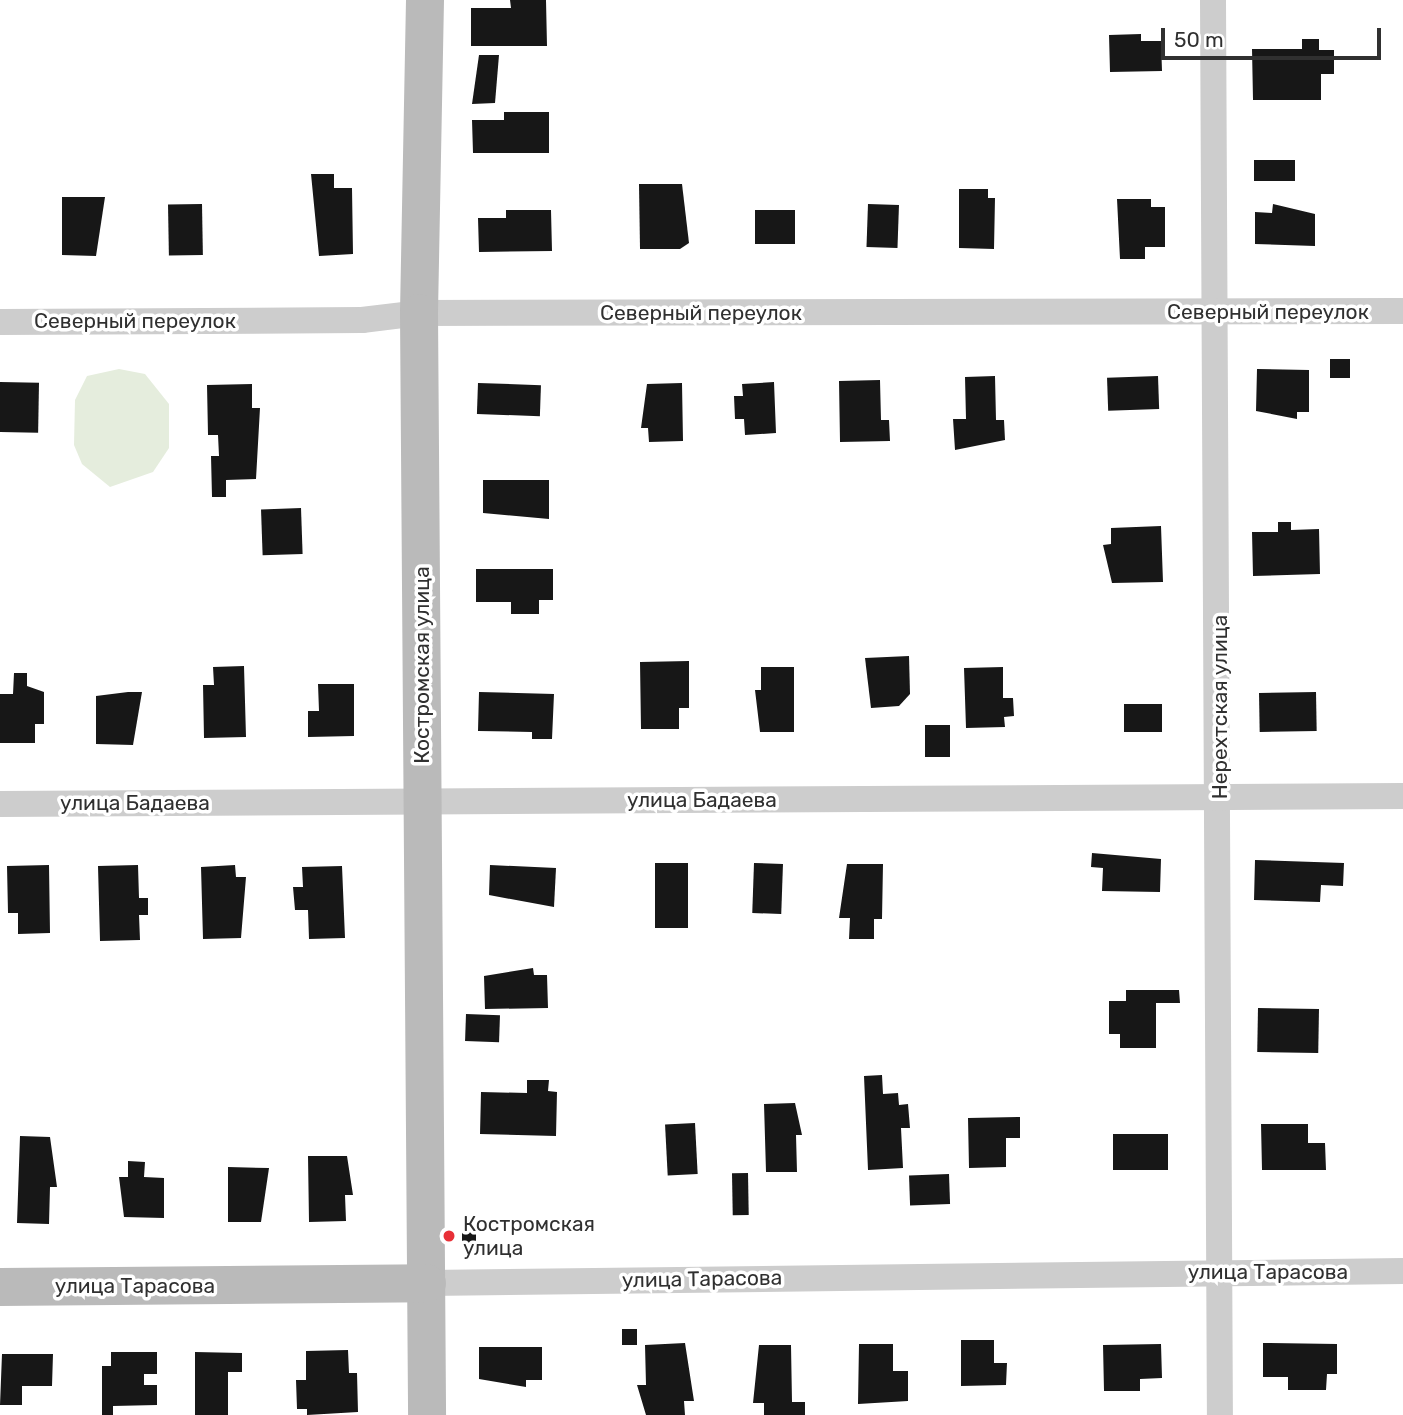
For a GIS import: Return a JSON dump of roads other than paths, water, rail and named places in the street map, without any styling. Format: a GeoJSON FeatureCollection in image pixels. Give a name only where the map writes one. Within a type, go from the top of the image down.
{"type":"FeatureCollection","features":[{"type":"Feature","properties":{"kind":"street","name":"Костромская улица"},"geometry":{"type":"LineString","coordinates":[[425,0],[419,313],[427,1415]]}},
{"type":"Feature","properties":{"kind":"street","name":"Нерехтская улица"},"geometry":{"type":"LineString","coordinates":[[1213,0],[1221,797],[1220,1415]]}},
{"type":"Feature","properties":{"kind":"street","name":"Северный переулок"},"geometry":{"type":"LineString","coordinates":[[0,322],[362,320],[419,313],[1403,311]]}},
{"type":"Feature","properties":{"kind":"street","name":"улица Бадаева"},"geometry":{"type":"LineString","coordinates":[[0,804],[1403,796]]}},
{"type":"Feature","properties":{"kind":"street","name":"улица Тарасова"},"geometry":{"type":"LineString","coordinates":[[0,1287],[1403,1271]]}},
{"type":"Feature","properties":{"kind":"place","name":"Костромская улица"},"geometry":{"type":"Point","coordinates":[449,1236]}}]}
